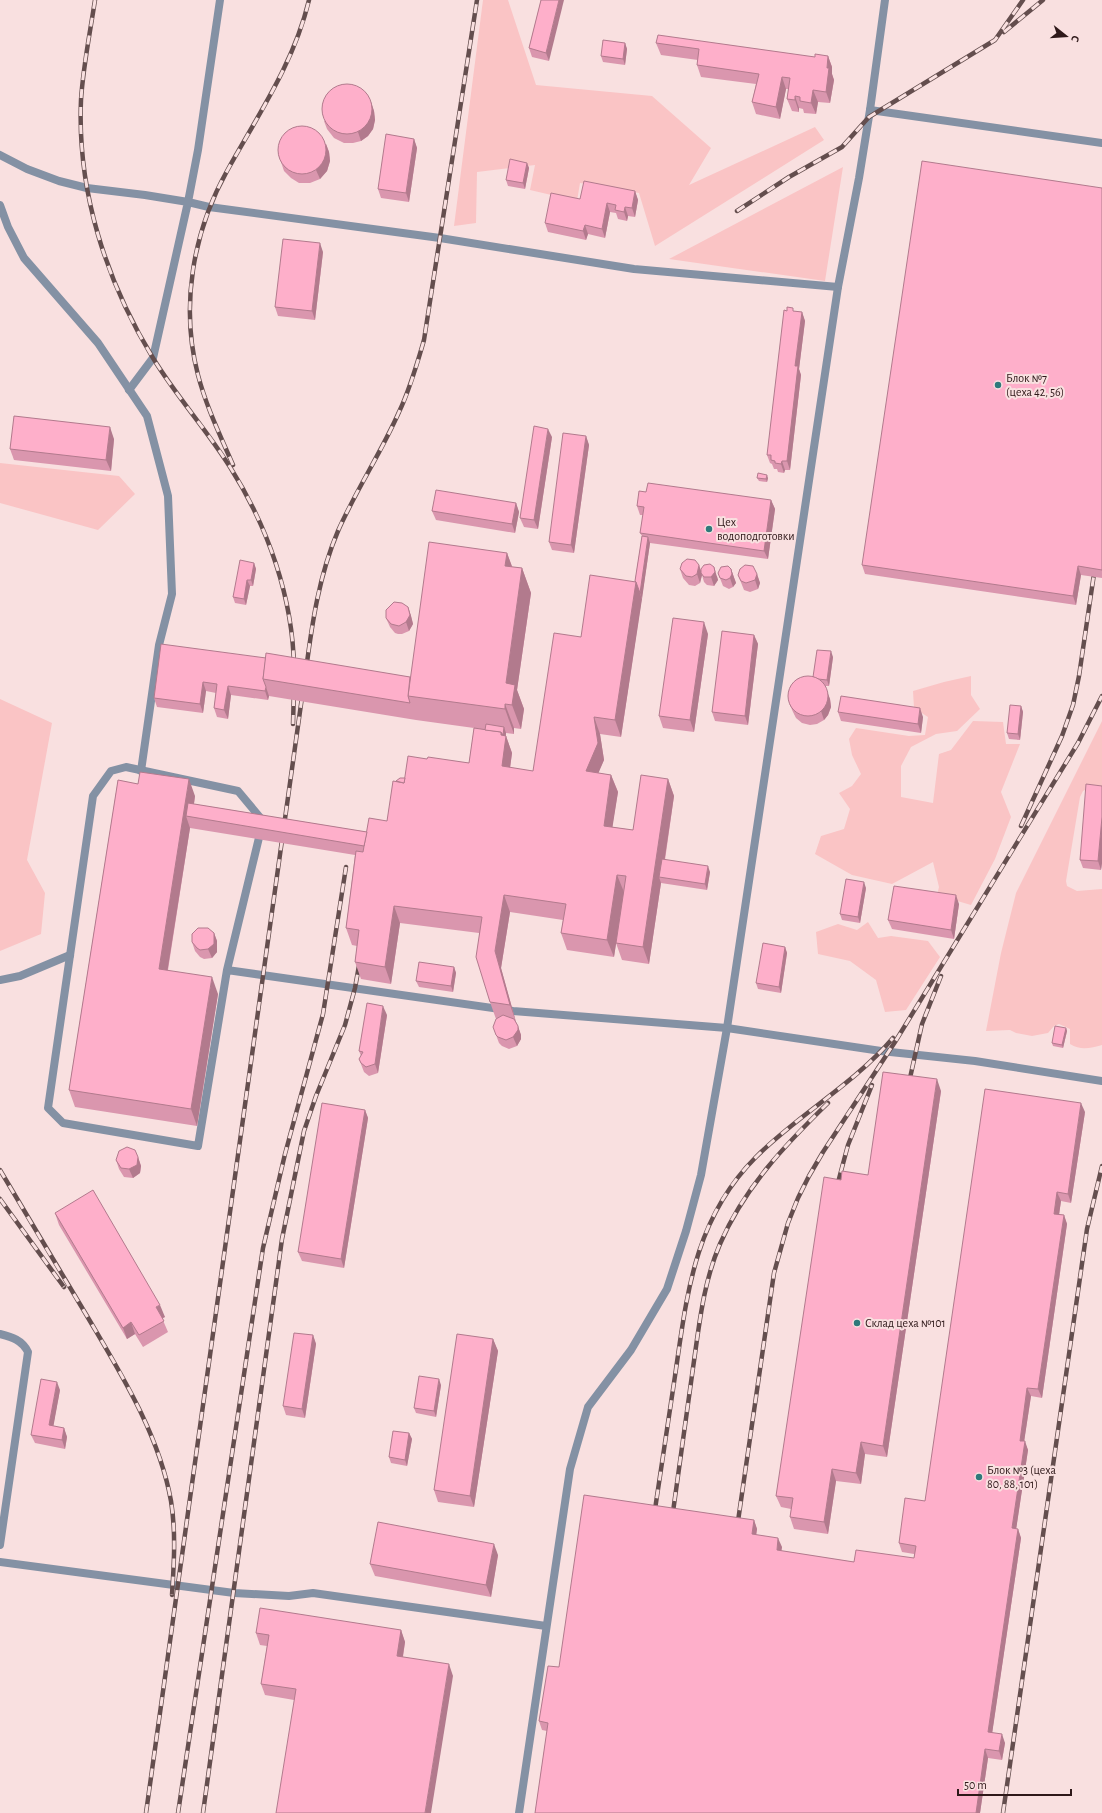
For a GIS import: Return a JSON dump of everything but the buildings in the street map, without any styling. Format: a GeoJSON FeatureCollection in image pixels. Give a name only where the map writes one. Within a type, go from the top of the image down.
{"type":"FeatureCollection","features":[{"type":"Feature","properties":{"kind":"lane"},"geometry":{"type":"LineString","coordinates":[[129,390],[153,358],[188,202],[198,150],[220,0]]}},
{"type":"Feature","properties":{"kind":"lane"},"geometry":{"type":"LineString","coordinates":[[519,1813],[570,1469],[588,1407],[631,1350],[667,1289],[686,1230],[701,1175],[727,1028],[838,287],[859,178],[885,0]]}},
{"type":"Feature","properties":{"kind":"lane"},"geometry":{"type":"LineString","coordinates":[[870,110],[1102,143]]}},
{"type":"Feature","properties":{"kind":"lane"},"geometry":{"type":"LineString","coordinates":[[0,155],[59,181],[87,188],[188,202],[209,207],[440,238],[634,269],[838,287]]}},
{"type":"Feature","properties":{"kind":"lane"},"geometry":{"type":"LineString","coordinates":[[0,205],[8,228],[24,258],[98,343],[147,416],[168,496],[172,594],[159,645],[141,771]]}},
{"type":"Feature","properties":{"kind":"lane"},"geometry":{"type":"LineString","coordinates":[[126,767],[238,791],[263,821],[227,970],[198,1146],[63,1123],[48,1108],[70,955],[93,796],[111,771],[126,767]]}},
{"type":"Feature","properties":{"kind":"lane"},"geometry":{"type":"LineString","coordinates":[[0,980],[20,976],[70,955]]}},
{"type":"Feature","properties":{"kind":"lane"},"geometry":{"type":"LineString","coordinates":[[227,970],[513,1011],[727,1028],[881,1051],[975,1061],[1102,1081]]}},
{"type":"Feature","properties":{"kind":"lane"},"geometry":{"type":"LineString","coordinates":[[0,1334],[19,1340],[28,1352],[0,1545]]}},
{"type":"Feature","properties":{"kind":"lane"},"geometry":{"type":"LineString","coordinates":[[0,1562],[234,1593],[289,1596],[313,1593],[546,1626]]}},
{"type":"Feature","properties":{"kind":"shaded area"},"geometry":{"type":"Polygon","coordinates":[[[483,0],[508,0],[536,85],[652,96],[711,148],[689,185],[815,127],[824,140],[655,246],[639,193],[580,183],[577,201],[530,190],[535,165],[477,172],[476,223],[454,226],[483,0]]]}},
{"type":"Feature","properties":{"kind":"shaded area"},"geometry":{"type":"Polygon","coordinates":[[[843,167],[825,281],[669,259],[843,167]]]}},
{"type":"Feature","properties":{"kind":"shaded area"},"geometry":{"type":"Polygon","coordinates":[[[0,463],[119,476],[135,494],[98,530],[0,503],[0,463]]]}},
{"type":"Feature","properties":{"kind":"shaded area"},"geometry":{"type":"Polygon","coordinates":[[[971,676],[971,695],[980,709],[957,731],[936,734],[911,747],[901,766],[901,797],[933,803],[939,754],[951,750],[973,721],[1003,722],[1006,744],[1020,744],[1001,792],[1011,817],[995,859],[971,905],[937,895],[939,887],[933,862],[892,884],[852,875],[815,854],[821,836],[844,829],[850,809],[839,793],[852,786],[861,774],[852,755],[849,739],[856,728],[909,736],[925,735],[928,717],[914,708],[913,691],[971,676]]]}},
{"type":"Feature","properties":{"kind":"shaded area"},"geometry":{"type":"Polygon","coordinates":[[[0,699],[52,723],[27,860],[45,893],[41,934],[0,951],[0,699]]]}},
{"type":"Feature","properties":{"kind":"shaded area"},"geometry":{"type":"Polygon","coordinates":[[[1102,721],[1102,790],[1087,789],[1083,791],[1080,797],[1066,881],[1067,886],[1077,891],[1102,889],[1102,1045],[1078,1048],[1070,1044],[1070,1029],[1059,1024],[1054,1026],[1048,1033],[1032,1036],[1016,1033],[1010,1030],[986,1031],[1001,953],[1016,893],[1102,721]]]}},
{"type":"Feature","properties":{"kind":"shaded area"},"geometry":{"type":"Polygon","coordinates":[[[868,922],[878,938],[891,936],[928,941],[940,957],[906,1010],[885,1012],[876,980],[850,961],[818,954],[816,932],[838,924],[857,930],[868,922]]]}},
{"type":"Feature","properties":{"kind":"railway"},"geometry":{"type":"LineString","coordinates":[[95,0],[82,88],[81,134],[84,168],[98,234],[121,298],[136,329],[162,372],[230,467],[256,514],[267,539],[283,589],[293,642],[294,668]]}},
{"type":"Feature","properties":{"kind":"railway"},"geometry":{"type":"LineString","coordinates":[[233,465],[209,409],[198,375],[190,323],[190,296],[193,270],[198,244],[215,194],[285,67],[309,0]]}},
{"type":"Feature","properties":{"kind":"railway"},"geometry":{"type":"LineString","coordinates":[[306,670],[317,600],[331,548],[345,516],[403,403],[424,340],[477,0]]}},
{"type":"Feature","properties":{"kind":"railway"},"geometry":{"type":"LineString","coordinates":[[737,211],[789,177],[842,147],[869,117],[995,40],[1023,0]]}},
{"type":"Feature","properties":{"kind":"railway"},"geometry":{"type":"LineString","coordinates":[[1004,32],[1043,0]]}},
{"type":"Feature","properties":{"kind":"railway"},"geometry":{"type":"LineString","coordinates":[[1021,826],[1062,736],[1073,705],[1079,676],[1095,567]]}},
{"type":"Feature","properties":{"kind":"railway"},"geometry":{"type":"LineString","coordinates":[[293,724],[294,688]]}},
{"type":"Feature","properties":{"kind":"railway"},"geometry":{"type":"LineString","coordinates":[[146,1813],[303,690]]}},
{"type":"Feature","properties":{"kind":"railway"},"geometry":{"type":"LineString","coordinates":[[737,1528],[774,1273],[788,1223],[798,1198],[823,1152],[895,1042],[1078,743],[1102,696]]}},
{"type":"Feature","properties":{"kind":"railway"},"geometry":{"type":"LineString","coordinates":[[178,1813],[263,1248],[285,1154],[323,1014],[346,867]]}},
{"type":"Feature","properties":{"kind":"railway"},"geometry":{"type":"LineString","coordinates":[[203,1813],[282,1239],[304,1131],[316,1096],[345,1025],[355,988],[360,960]]}},
{"type":"Feature","properties":{"kind":"railway"},"geometry":{"type":"LineString","coordinates":[[908,1087],[922,1024],[941,976]]}},
{"type":"Feature","properties":{"kind":"railway"},"geometry":{"type":"LineString","coordinates":[[654,1516],[684,1316],[697,1259],[706,1232],[719,1206],[735,1181],[756,1157],[773,1141],[861,1070],[893,1038]]}},
{"type":"Feature","properties":{"kind":"railway"},"geometry":{"type":"LineString","coordinates":[[836,1190],[848,1145],[872,1085]]}},
{"type":"Feature","properties":{"kind":"railway"},"geometry":{"type":"LineString","coordinates":[[672,1519],[700,1321],[709,1274],[714,1259],[730,1224],[753,1186],[781,1151],[828,1103]]}},
{"type":"Feature","properties":{"kind":"railway"},"geometry":{"type":"LineString","coordinates":[[1003,1813],[1087,1229],[1102,1166]]}},
{"type":"Feature","properties":{"kind":"railway"},"geometry":{"type":"LineString","coordinates":[[0,1170],[113,1360],[137,1405],[158,1452],[173,1513],[174,1559],[172,1595]]}},
{"type":"Feature","properties":{"kind":"railway"},"geometry":{"type":"LineString","coordinates":[[0,1199],[64,1287]]}},
{"type":"Feature","properties":{"kind":"place","name":"Блок №7 (цеха 42, 56)"},"geometry":{"type":"Point","coordinates":[998,385]}},
{"type":"Feature","properties":{"kind":"place","name":"Цех водоподготовки"},"geometry":{"type":"Point","coordinates":[709,529]}},
{"type":"Feature","properties":{"kind":"place","name":"Склад цеха №101"},"geometry":{"type":"Point","coordinates":[857,1323]}},
{"type":"Feature","properties":{"kind":"place","name":"Блок №3 (цеха 80, 88, 101)"},"geometry":{"type":"Point","coordinates":[979,1477]}}]}
